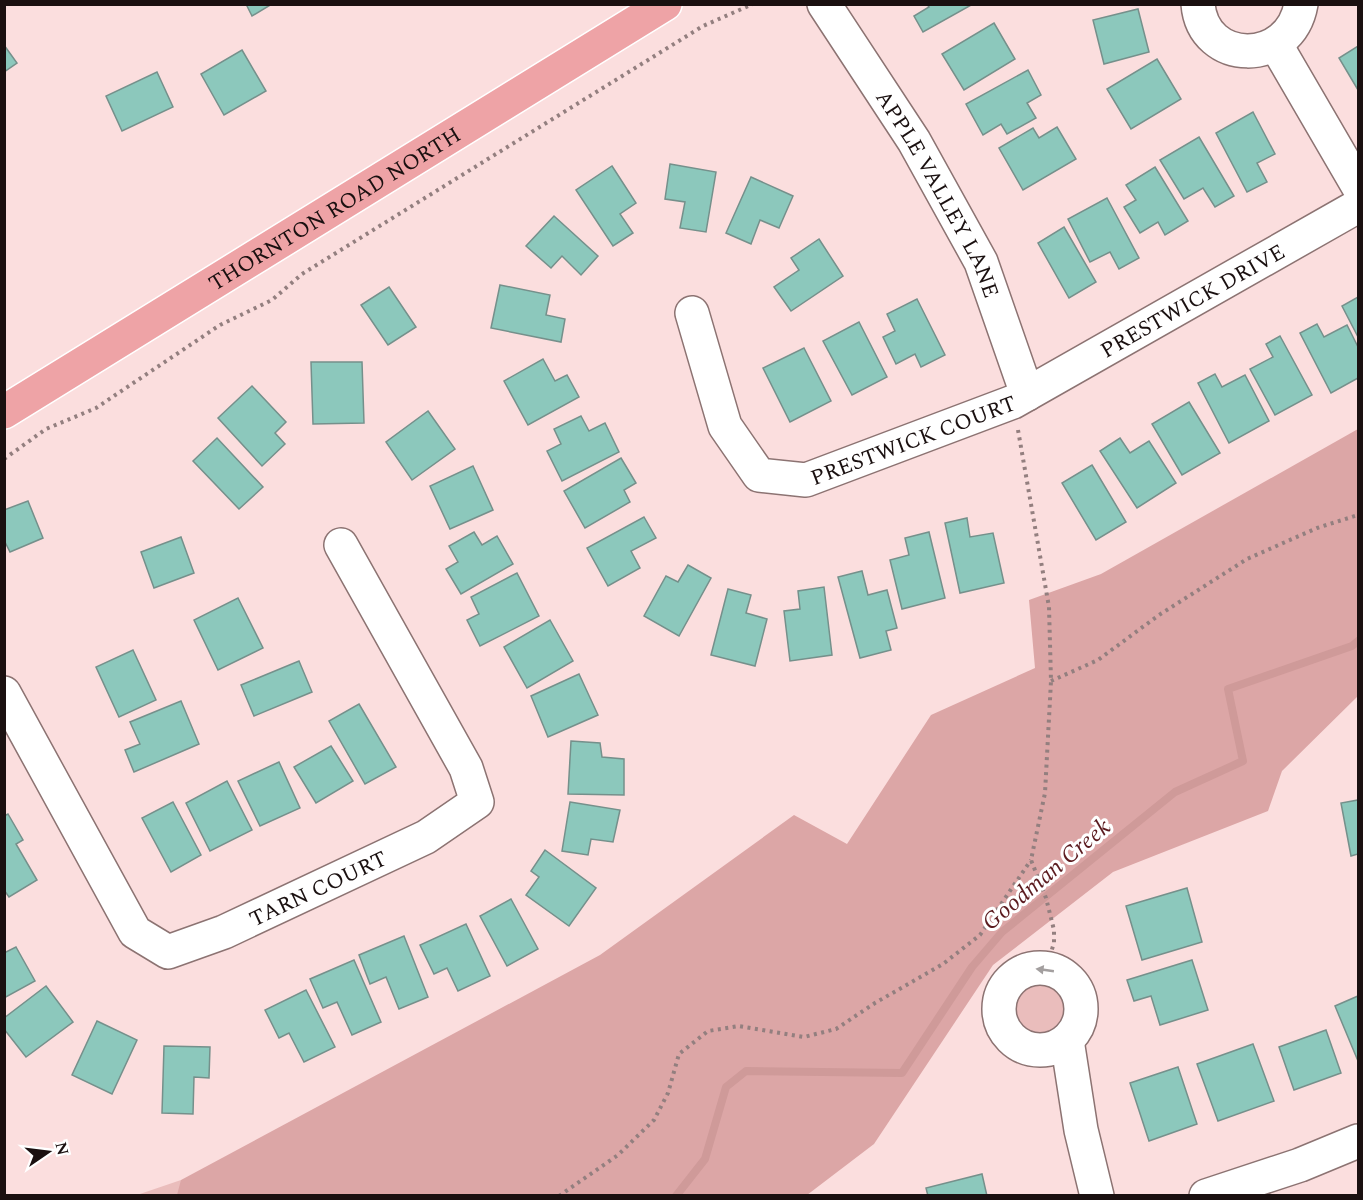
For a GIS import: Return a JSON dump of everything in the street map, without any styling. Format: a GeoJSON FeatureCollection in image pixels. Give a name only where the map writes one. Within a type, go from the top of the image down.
{"type":"FeatureCollection","features":[{"type":"Feature","properties":{"kind":"main road","name":"THORNTON ROAD NORTH"},"geometry":{"type":"LineString","coordinates":[[4,412],[665,4]]}},
{"type":"Feature","properties":{"kind":"street","name":"APPLE VALLEY LANE"},"geometry":{"type":"LineString","coordinates":[[824,4],[914,141],[981,261],[1020,398]]}},
{"type":"Feature","properties":{"kind":"street"},"geometry":{"type":"LineString","coordinates":[[1198,4],[1202,20],[1211,36],[1226,46],[1244,52],[1262,51],[1276,45],[1290,33],[1299,17],[1301,4]]}},
{"type":"Feature","properties":{"kind":"street"},"geometry":{"type":"LineString","coordinates":[[1276,45],[1359,186]]}},
{"type":"Feature","properties":{"kind":"street","name":"PRESTWICK DRIVE"},"geometry":{"type":"LineString","coordinates":[[1020,398],[1359,206]]}},
{"type":"Feature","properties":{"kind":"street","name":"PRESTWICK COURT"},"geometry":{"type":"LineString","coordinates":[[692,313],[725,426],[759,475],[806,480],[1020,398]]}},
{"type":"Feature","properties":{"kind":"street","name":"TARN COURT"},"geometry":{"type":"LineString","coordinates":[[4,693],[15,736],[135,932],[168,952],[224,932],[426,837],[477,802],[466,768],[341,546]]}},
{"type":"Feature","properties":{"kind":"street"},"geometry":{"type":"LineString","coordinates":[[1046,968],[1070,980],[1077,991],[1080,1017],[1076,1030],[1067,1040],[1055,1047],[1042,1050],[1028,1048],[1016,1042],[1000,1020],[999,1006],[1002,993],[1010,981],[1027,970],[1046,968]]}},
{"type":"Feature","properties":{"kind":"street"},"geometry":{"type":"LineString","coordinates":[[1067,1040],[1081,1131],[1097,1196]]}},
{"type":"Feature","properties":{"kind":"street"},"geometry":{"type":"LineString","coordinates":[[1206,1196],[1300,1165],[1359,1141]]}},
{"type":"Feature","properties":{"kind":"path"},"geometry":{"type":"LineString","coordinates":[[4,459],[46,429],[96,408],[220,326],[272,300],[302,274],[703,26],[753,4]]}},
{"type":"Feature","properties":{"kind":"path"},"geometry":{"type":"LineString","coordinates":[[559,1196],[618,1155],[654,1120],[668,1094],[679,1054],[708,1031],[739,1026],[804,1036],[836,1029],[875,1003],[943,964],[980,934],[1031,860],[1045,793],[1051,681],[1049,608],[1020,398]]}},
{"type":"Feature","properties":{"kind":"path"},"geometry":{"type":"LineString","coordinates":[[1051,681],[1098,660],[1159,615],[1248,559],[1317,528],[1359,515]]}},
{"type":"Feature","properties":{"kind":"path"},"geometry":{"type":"LineString","coordinates":[[1031,860],[1052,918],[1054,943],[1046,968]]}},
{"type":"Feature","properties":{"kind":"shaded area"},"geometry":{"type":"Polygon","coordinates":[[[1358,429],[1358,696],[1282,771],[1268,811],[1113,872],[993,965],[874,1144],[807,1195],[177,1195],[181,1180],[600,955],[794,815],[847,844],[931,715],[1035,668],[1029,600],[1101,574],[1358,429]]]}},
{"type":"Feature","properties":{"kind":"shaded area"},"geometry":{"type":"Polygon","coordinates":[[[1035,982],[1045,982],[1055,986],[1063,994],[1067,1009],[1063,1024],[1055,1032],[1045,1036],[1035,1036],[1025,1032],[1017,1024],[1013,1014],[1013,1004],[1017,994],[1025,986],[1035,982]]]}},
{"type":"Feature","properties":{"kind":"shaded area"},"geometry":{"type":"Polygon","coordinates":[[[181,1180],[201,1195],[134,1196],[181,1180]]]}},
{"type":"Feature","properties":{"kind":"building"},"geometry":{"type":"Polygon","coordinates":[[[246,4],[272,4],[252,16],[246,4]]]}},
{"type":"Feature","properties":{"kind":"building"},"geometry":{"type":"Polygon","coordinates":[[[927,4],[973,4],[923,32],[914,16],[929,7],[927,4]]]}},
{"type":"Feature","properties":{"kind":"building"},"geometry":{"type":"Polygon","coordinates":[[[1138,9],[1149,52],[1104,64],[1093,20],[1138,9]]]}},
{"type":"Feature","properties":{"kind":"building"},"geometry":{"type":"Polygon","coordinates":[[[994,23],[1015,59],[964,90],[942,54],[994,23]]]}},
{"type":"Feature","properties":{"kind":"building"},"geometry":{"type":"Polygon","coordinates":[[[4,45],[17,63],[4,72],[4,45]]]}},
{"type":"Feature","properties":{"kind":"building"},"geometry":{"type":"Polygon","coordinates":[[[1358,46],[1358,90],[1339,58],[1358,46]]]}},
{"type":"Feature","properties":{"kind":"building"},"geometry":{"type":"Polygon","coordinates":[[[242,50],[266,91],[224,115],[201,74],[242,50]]]}},
{"type":"Feature","properties":{"kind":"building"},"geometry":{"type":"Polygon","coordinates":[[[1157,59],[1181,99],[1131,129],[1107,89],[1157,59]]]}},
{"type":"Feature","properties":{"kind":"building"},"geometry":{"type":"Polygon","coordinates":[[[1028,70],[1041,95],[1027,103],[1036,118],[1007,134],[1001,124],[983,135],[966,104],[1028,70]]]}},
{"type":"Feature","properties":{"kind":"building"},"geometry":{"type":"Polygon","coordinates":[[[157,72],[173,107],[122,131],[106,96],[157,72]]]}},
{"type":"Feature","properties":{"kind":"building"},"geometry":{"type":"Polygon","coordinates":[[[1253,112],[1275,154],[1257,163],[1267,182],[1247,192],[1216,133],[1253,112]]]}},
{"type":"Feature","properties":{"kind":"building"},"geometry":{"type":"Polygon","coordinates":[[[1057,127],[1076,159],[1023,190],[999,148],[1033,128],[1039,138],[1057,127]]]}},
{"type":"Feature","properties":{"kind":"building"},"geometry":{"type":"Polygon","coordinates":[[[1199,137],[1234,196],[1215,207],[1203,188],[1184,199],[1160,160],[1199,137]]]}},
{"type":"Feature","properties":{"kind":"building"},"geometry":{"type":"Polygon","coordinates":[[[670,164],[716,172],[706,232],[680,228],[685,202],[665,199],[670,164]]]}},
{"type":"Feature","properties":{"kind":"building"},"geometry":{"type":"Polygon","coordinates":[[[612,166],[636,203],[620,214],[633,233],[613,246],[576,190],[612,166]]]}},
{"type":"Feature","properties":{"kind":"building"},"geometry":{"type":"Polygon","coordinates":[[[1155,167],[1188,221],[1165,235],[1158,222],[1140,233],[1124,207],[1136,200],[1126,185],[1155,167]]]}},
{"type":"Feature","properties":{"kind":"building"},"geometry":{"type":"Polygon","coordinates":[[[751,177],[793,196],[779,228],[760,220],[751,244],[726,233],[751,177]]]}},
{"type":"Feature","properties":{"kind":"building"},"geometry":{"type":"Polygon","coordinates":[[[1107,198],[1139,258],[1119,269],[1110,252],[1090,262],[1068,219],[1107,198]]]}},
{"type":"Feature","properties":{"kind":"building"},"geometry":{"type":"Polygon","coordinates":[[[554,216],[598,256],[581,275],[562,256],[551,268],[526,246],[554,216]]]}},
{"type":"Feature","properties":{"kind":"building"},"geometry":{"type":"Polygon","coordinates":[[[1064,227],[1096,282],[1069,298],[1038,243],[1064,227]]]}},
{"type":"Feature","properties":{"kind":"building"},"geometry":{"type":"Polygon","coordinates":[[[819,239],[843,276],[791,311],[774,287],[799,270],[791,258],[819,239]]]}},
{"type":"Feature","properties":{"kind":"building"},"geometry":{"type":"Polygon","coordinates":[[[500,285],[550,295],[546,315],[565,319],[561,342],[491,328],[500,285]]]}},
{"type":"Feature","properties":{"kind":"building"},"geometry":{"type":"Polygon","coordinates":[[[389,287],[416,327],[388,345],[361,305],[389,287]]]}},
{"type":"Feature","properties":{"kind":"building"},"geometry":{"type":"Polygon","coordinates":[[[1358,297],[1358,337],[1342,306],[1358,297]]]}},
{"type":"Feature","properties":{"kind":"building"},"geometry":{"type":"Polygon","coordinates":[[[917,299],[945,355],[921,367],[915,354],[896,364],[883,337],[895,331],[887,314],[917,299]]]}},
{"type":"Feature","properties":{"kind":"building"},"geometry":{"type":"Polygon","coordinates":[[[859,322],[887,377],[852,395],[823,341],[859,322]]]}},
{"type":"Feature","properties":{"kind":"building"},"geometry":{"type":"Polygon","coordinates":[[[1317,324],[1324,337],[1347,325],[1358,347],[1358,378],[1331,393],[1300,333],[1317,324]]]}},
{"type":"Feature","properties":{"kind":"building"},"geometry":{"type":"Polygon","coordinates":[[[1280,336],[1312,395],[1275,415],[1250,369],[1273,357],[1266,344],[1280,336]]]}},
{"type":"Feature","properties":{"kind":"building"},"geometry":{"type":"Polygon","coordinates":[[[804,348],[831,401],[790,422],[763,368],[804,348]]]}},
{"type":"Feature","properties":{"kind":"building"},"geometry":{"type":"Polygon","coordinates":[[[543,359],[555,381],[567,375],[579,397],[528,425],[504,381],[543,359]]]}},
{"type":"Feature","properties":{"kind":"building"},"geometry":{"type":"Polygon","coordinates":[[[311,362],[362,362],[364,423],[313,424],[311,362]]]}},
{"type":"Feature","properties":{"kind":"building"},"geometry":{"type":"Polygon","coordinates":[[[1215,374],[1222,387],[1245,375],[1269,421],[1229,443],[1198,383],[1215,374]]]}},
{"type":"Feature","properties":{"kind":"building"},"geometry":{"type":"Polygon","coordinates":[[[252,386],[286,422],[275,433],[285,444],[262,466],[218,418],[252,386]]]}},
{"type":"Feature","properties":{"kind":"building"},"geometry":{"type":"Polygon","coordinates":[[[1189,402],[1220,453],[1182,475],[1152,424],[1189,402]]]}},
{"type":"Feature","properties":{"kind":"building"},"geometry":{"type":"Polygon","coordinates":[[[428,411],[455,449],[412,480],[386,442],[428,411]]]}},
{"type":"Feature","properties":{"kind":"building"},"geometry":{"type":"Polygon","coordinates":[[[581,416],[589,431],[605,423],[619,452],[562,481],[547,451],[561,444],[554,429],[581,416]]]}},
{"type":"Feature","properties":{"kind":"building"},"geometry":{"type":"Polygon","coordinates":[[[217,438],[263,487],[239,509],[193,461],[217,438]]]}},
{"type":"Feature","properties":{"kind":"building"},"geometry":{"type":"Polygon","coordinates":[[[1120,438],[1130,453],[1149,441],[1176,483],[1137,508],[1100,451],[1120,438]]]}},
{"type":"Feature","properties":{"kind":"building"},"geometry":{"type":"Polygon","coordinates":[[[621,458],[636,483],[624,490],[630,502],[585,528],[564,491],[621,458]]]}},
{"type":"Feature","properties":{"kind":"building"},"geometry":{"type":"Polygon","coordinates":[[[1092,465],[1126,522],[1096,540],[1062,483],[1092,465]]]}},
{"type":"Feature","properties":{"kind":"building"},"geometry":{"type":"Polygon","coordinates":[[[473,466],[493,510],[450,529],[430,486],[473,466]]]}},
{"type":"Feature","properties":{"kind":"building"},"geometry":{"type":"Polygon","coordinates":[[[28,501],[43,538],[10,552],[4,540],[4,510],[28,501]]]}},
{"type":"Feature","properties":{"kind":"building"},"geometry":{"type":"Polygon","coordinates":[[[644,517],[656,538],[631,551],[640,568],[608,586],[587,548],[644,517]]]}},
{"type":"Feature","properties":{"kind":"building"},"geometry":{"type":"Polygon","coordinates":[[[967,518],[970,537],[993,533],[1004,583],[960,593],[945,523],[967,518]]]}},
{"type":"Feature","properties":{"kind":"building"},"geometry":{"type":"Polygon","coordinates":[[[474,532],[482,545],[497,536],[513,564],[461,594],[446,569],[458,562],[449,546],[474,532]]]}},
{"type":"Feature","properties":{"kind":"building"},"geometry":{"type":"Polygon","coordinates":[[[929,532],[945,598],[902,609],[890,560],[909,555],[905,538],[929,532]]]}},
{"type":"Feature","properties":{"kind":"building"},"geometry":{"type":"Polygon","coordinates":[[[181,537],[194,573],[154,588],[141,552],[181,537]]]}},
{"type":"Feature","properties":{"kind":"building"},"geometry":{"type":"Polygon","coordinates":[[[688,565],[711,578],[679,636],[644,616],[666,576],[678,582],[688,565]]]}},
{"type":"Feature","properties":{"kind":"building"},"geometry":{"type":"Polygon","coordinates":[[[862,571],[868,595],[887,590],[897,628],[886,631],[891,650],[860,658],[838,577],[862,571]]]}},
{"type":"Feature","properties":{"kind":"building"},"geometry":{"type":"Polygon","coordinates":[[[517,573],[539,616],[480,646],[467,620],[479,614],[471,597],[517,573]]]}},
{"type":"Feature","properties":{"kind":"building"},"geometry":{"type":"Polygon","coordinates":[[[824,587],[832,655],[790,661],[784,611],[800,609],[798,591],[824,587]]]}},
{"type":"Feature","properties":{"kind":"building"},"geometry":{"type":"Polygon","coordinates":[[[728,589],[751,595],[746,613],[767,619],[755,666],[711,655],[728,589]]]}},
{"type":"Feature","properties":{"kind":"building"},"geometry":{"type":"Polygon","coordinates":[[[238,598],[263,648],[218,670],[194,620],[238,598]]]}},
{"type":"Feature","properties":{"kind":"building"},"geometry":{"type":"Polygon","coordinates":[[[550,620],[573,661],[527,688],[504,647],[550,620]]]}},
{"type":"Feature","properties":{"kind":"building"},"geometry":{"type":"Polygon","coordinates":[[[133,650],[156,700],[119,717],[96,667],[133,650]]]}},
{"type":"Feature","properties":{"kind":"building"},"geometry":{"type":"Polygon","coordinates":[[[299,661],[312,692],[254,716],[241,685],[299,661]]]}},
{"type":"Feature","properties":{"kind":"building"},"geometry":{"type":"Polygon","coordinates":[[[579,674],[598,715],[548,737],[531,696],[579,674]]]}},
{"type":"Feature","properties":{"kind":"building"},"geometry":{"type":"Polygon","coordinates":[[[181,701],[199,744],[134,772],[125,750],[140,744],[130,722],[181,701]]]}},
{"type":"Feature","properties":{"kind":"building"},"geometry":{"type":"Polygon","coordinates":[[[359,704],[396,767],[365,784],[329,721],[359,704]]]}},
{"type":"Feature","properties":{"kind":"building"},"geometry":{"type":"Polygon","coordinates":[[[571,741],[600,743],[602,757],[624,759],[624,795],[568,794],[571,741]]]}},
{"type":"Feature","properties":{"kind":"building"},"geometry":{"type":"Polygon","coordinates":[[[331,746],[353,781],[316,803],[294,767],[331,746]]]}},
{"type":"Feature","properties":{"kind":"building"},"geometry":{"type":"Polygon","coordinates":[[[279,762],[300,808],[260,826],[238,781],[279,762]]]}},
{"type":"Feature","properties":{"kind":"building"},"geometry":{"type":"Polygon","coordinates":[[[227,781],[252,830],[210,851],[186,803],[227,781]]]}},
{"type":"Feature","properties":{"kind":"building"},"geometry":{"type":"Polygon","coordinates":[[[1358,800],[1358,854],[1351,856],[1341,803],[1358,800]]]}},
{"type":"Feature","properties":{"kind":"building"},"geometry":{"type":"Polygon","coordinates":[[[173,802],[201,855],[171,872],[142,818],[173,802]]]}},
{"type":"Feature","properties":{"kind":"building"},"geometry":{"type":"Polygon","coordinates":[[[570,802],[620,810],[613,842],[591,839],[588,855],[562,851],[570,802]]]}},
{"type":"Feature","properties":{"kind":"building"},"geometry":{"type":"Polygon","coordinates":[[[8,814],[23,840],[16,844],[37,880],[9,897],[4,890],[4,816],[8,814]]]}},
{"type":"Feature","properties":{"kind":"building"},"geometry":{"type":"Polygon","coordinates":[[[545,850],[596,888],[569,926],[526,895],[539,877],[531,871],[545,850]]]}},
{"type":"Feature","properties":{"kind":"building"},"geometry":{"type":"Polygon","coordinates":[[[1187,888],[1202,942],[1142,960],[1126,906],[1187,888]]]}},
{"type":"Feature","properties":{"kind":"building"},"geometry":{"type":"Polygon","coordinates":[[[511,899],[538,949],[507,966],[480,916],[511,899]]]}},
{"type":"Feature","properties":{"kind":"building"},"geometry":{"type":"Polygon","coordinates":[[[466,924],[490,976],[458,991],[447,968],[434,974],[420,945],[466,924]]]}},
{"type":"Feature","properties":{"kind":"building"},"geometry":{"type":"Polygon","coordinates":[[[404,936],[428,997],[399,1009],[386,977],[370,984],[359,955],[404,936]]]}},
{"type":"Feature","properties":{"kind":"building"},"geometry":{"type":"Polygon","coordinates":[[[16,947],[35,981],[4,998],[4,953],[16,947]]]}},
{"type":"Feature","properties":{"kind":"building"},"geometry":{"type":"Polygon","coordinates":[[[354,960],[381,1022],[352,1035],[337,1002],[323,1008],[310,979],[354,960]]]}},
{"type":"Feature","properties":{"kind":"building"},"geometry":{"type":"Polygon","coordinates":[[[1192,960],[1208,1010],[1160,1025],[1151,996],[1134,1001],[1127,980],[1192,960]]]}},
{"type":"Feature","properties":{"kind":"building"},"geometry":{"type":"Polygon","coordinates":[[[46,986],[73,1022],[26,1057],[4,1029],[4,1018],[46,986]]]}},
{"type":"Feature","properties":{"kind":"building"},"geometry":{"type":"Polygon","coordinates":[[[306,990],[335,1047],[304,1062],[289,1033],[279,1038],[265,1010],[306,990]]]}},
{"type":"Feature","properties":{"kind":"building"},"geometry":{"type":"Polygon","coordinates":[[[1358,996],[1358,1061],[1335,1006],[1358,996]]]}},
{"type":"Feature","properties":{"kind":"building"},"geometry":{"type":"Polygon","coordinates":[[[97,1021],[137,1040],[112,1094],[72,1075],[97,1021]]]}},
{"type":"Feature","properties":{"kind":"building"},"geometry":{"type":"Polygon","coordinates":[[[1326,1030],[1341,1073],[1294,1090],[1279,1047],[1326,1030]]]}},
{"type":"Feature","properties":{"kind":"building"},"geometry":{"type":"Polygon","coordinates":[[[1253,1044],[1274,1101],[1218,1121],[1197,1064],[1253,1044]]]}},
{"type":"Feature","properties":{"kind":"building"},"geometry":{"type":"Polygon","coordinates":[[[164,1046],[210,1047],[209,1078],[194,1077],[193,1114],[162,1113],[164,1046]]]}},
{"type":"Feature","properties":{"kind":"building"},"geometry":{"type":"Polygon","coordinates":[[[1178,1067],[1197,1124],[1149,1141],[1130,1083],[1178,1067]]]}},
{"type":"Feature","properties":{"kind":"building"},"geometry":{"type":"Polygon","coordinates":[[[982,1174],[987,1196],[928,1196],[926,1188],[982,1174]]]}},
{"type":"Feature","properties":{"kind":"waterway","name":"Goodman Creek"},"geometry":{"type":"LineString","coordinates":[[676,1196],[705,1159],[726,1087],[746,1071],[902,1073],[972,967],[1002,932],[1175,792],[1243,761],[1228,689],[1352,646],[1358,641]]}}]}
